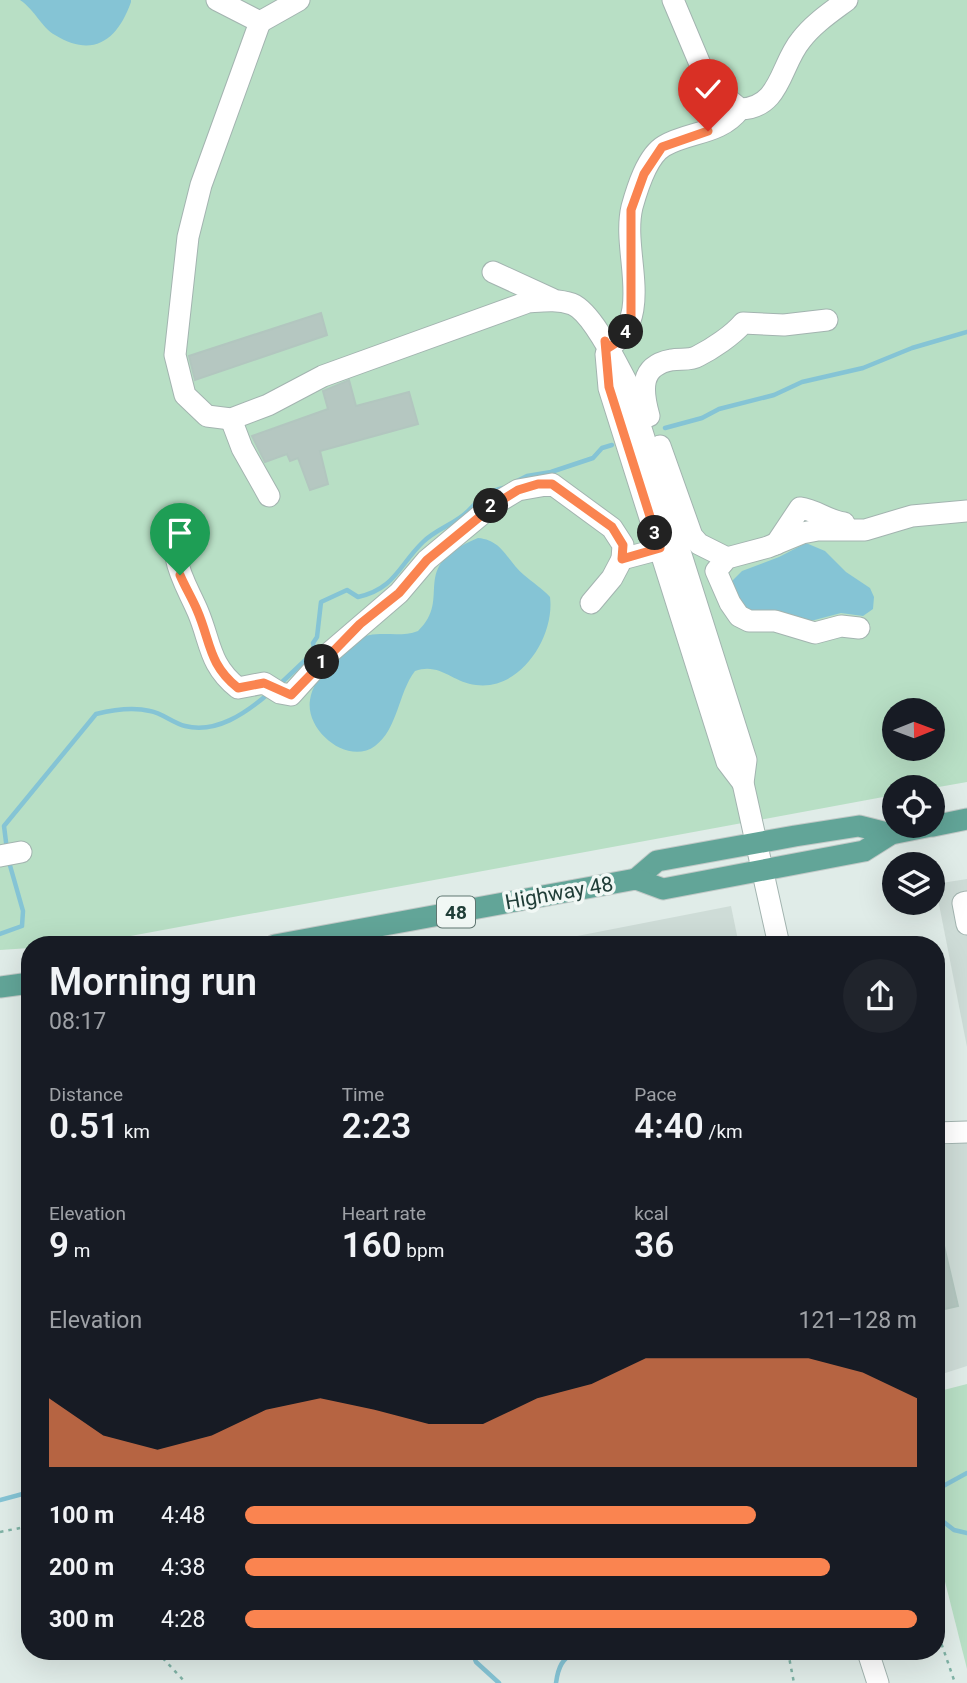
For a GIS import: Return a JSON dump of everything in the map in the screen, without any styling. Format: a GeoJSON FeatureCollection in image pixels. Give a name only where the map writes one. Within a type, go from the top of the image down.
{"type":"FeatureCollection","features":[{"type":"Feature","properties":{"kind":"main road","name":"Highway 48"},"geometry":{"type":"LineString","coordinates":[[945,823],[967,819]]}},
{"type":"Feature","properties":{"kind":"main road","name":"Highway 48"},"geometry":{"type":"LineString","coordinates":[[324,936],[636,879],[657,861],[859,826],[882,832]]}},
{"type":"Feature","properties":{"kind":"main road","name":"Highway 48"},"geometry":{"type":"LineString","coordinates":[[636,879],[663,889],[864,851],[885,838]]}},
{"type":"Feature","properties":{"kind":"main road"},"geometry":{"type":"LineString","coordinates":[[0,986],[21,984]]}},
{"type":"Feature","properties":{"kind":"street"},"geometry":{"type":"LineString","coordinates":[[217,0],[260,22]]}},
{"type":"Feature","properties":{"kind":"street"},"geometry":{"type":"LineString","coordinates":[[299,0],[260,22],[201,185],[188,237],[175,355],[185,395],[207,416],[231,419],[268,405],[323,376],[528,302],[554,300]]}},
{"type":"Feature","properties":{"kind":"street"},"geometry":{"type":"LineString","coordinates":[[673,0],[708,83],[740,109]]}},
{"type":"Feature","properties":{"kind":"street"},"geometry":{"type":"LineString","coordinates":[[606,344],[622,339],[631,322],[631,210],[644,174],[662,147],[723,124],[740,109],[753,108],[765,101],[778,86],[800,41],[846,0]]}},
{"type":"Feature","properties":{"kind":"street"},"geometry":{"type":"LineString","coordinates":[[494,272],[554,300],[575,305],[606,344],[609,387],[669,546],[727,762],[743,783],[777,936]]}},
{"type":"Feature","properties":{"kind":"street"},"geometry":{"type":"LineString","coordinates":[[827,320],[784,325],[743,323],[736,332],[697,357],[669,360],[648,371],[643,382],[648,415],[692,536],[722,564],[730,603],[739,616],[749,621],[775,621],[815,633],[841,626],[859,628]]}},
{"type":"Feature","properties":{"kind":"street"},"geometry":{"type":"LineString","coordinates":[[231,419],[242,447],[269,496]]}},
{"type":"Feature","properties":{"kind":"street"},"geometry":{"type":"LineString","coordinates":[[176,557],[180,575],[198,611],[208,651],[219,669],[238,688],[264,683],[276,690],[295,693],[328,654],[399,593],[427,560],[494,505],[518,490],[538,484],[552,484],[612,527],[623,545],[622,559],[612,578],[592,603]]}},
{"type":"Feature","properties":{"kind":"street"},"geometry":{"type":"LineString","coordinates":[[722,564],[818,530],[851,531],[912,516],[967,511]]}},
{"type":"Feature","properties":{"kind":"street"},"geometry":{"type":"LineString","coordinates":[[622,559],[669,546],[692,544],[722,564]]}},
{"type":"Feature","properties":{"kind":"street"},"geometry":{"type":"LineString","coordinates":[[967,902],[963,903],[967,924]]}},
{"type":"Feature","properties":{"kind":"street"},"geometry":{"type":"LineString","coordinates":[[945,1133],[967,1132]]}},
{"type":"Feature","properties":{"kind":"street"},"geometry":{"type":"LineString","coordinates":[[871,1660],[878,1683]]}},
{"type":"Feature","properties":{"kind":"path"},"geometry":{"type":"LineString","coordinates":[[0,1532],[21,1528]]}},
{"type":"Feature","properties":{"kind":"path"},"geometry":{"type":"LineString","coordinates":[[945,1654],[955,1683]]}},
{"type":"Feature","properties":{"kind":"path"},"geometry":{"type":"LineString","coordinates":[[164,1660],[186,1683]]}},
{"type":"Feature","properties":{"kind":"path"},"geometry":{"type":"LineString","coordinates":[[790,1660],[794,1683]]}},
{"type":"Feature","properties":{"kind":"shaded area"},"geometry":{"type":"Polygon","coordinates":[[[967,879],[967,1047],[941,915],[945,915],[945,882],[967,879]]]}},
{"type":"Feature","properties":{"kind":"shaded area"},"geometry":{"type":"Polygon","coordinates":[[[731,906],[737,936],[577,936],[731,906]]]}},
{"type":"Feature","properties":{"kind":"shaded area"},"geometry":{"type":"Polygon","coordinates":[[[967,1143],[967,1366],[945,1373],[945,1144],[967,1143]]]}},
{"type":"Feature","properties":{"kind":"green space"},"geometry":{"type":"Polygon","coordinates":[[[0,0],[967,0],[967,782],[945,786],[945,775],[882,775],[882,797],[131,936],[21,936],[21,949],[0,950],[0,0]]]}},
{"type":"Feature","properties":{"kind":"green space"},"geometry":{"type":"Polygon","coordinates":[[[967,1384],[967,1669],[945,1582],[945,1390],[967,1384]]]}},
{"type":"Feature","properties":{"kind":"water"},"geometry":{"type":"Polygon","coordinates":[[[20,0],[131,2],[126,15],[112,35],[93,45],[82,45],[69,42],[50,32],[20,0]]]}},
{"type":"Feature","properties":{"kind":"water"},"geometry":{"type":"Polygon","coordinates":[[[478,538],[499,547],[527,578],[550,597],[547,628],[532,658],[521,670],[492,685],[468,683],[432,669],[415,671],[389,730],[375,746],[353,752],[330,742],[314,723],[310,712],[312,691],[321,674],[341,652],[362,637],[418,631],[428,618],[437,571],[443,560],[456,549],[478,538]]]}},
{"type":"Feature","properties":{"kind":"water"},"geometry":{"type":"Polygon","coordinates":[[[806,543],[825,551],[846,572],[870,588],[874,597],[873,609],[863,616],[841,613],[807,622],[747,612],[732,593],[732,581],[742,571],[806,543]]]}},
{"type":"Feature","properties":{"kind":"building"},"geometry":{"type":"Polygon","coordinates":[[[321,313],[327,335],[195,380],[189,356],[321,313]]]}},
{"type":"Feature","properties":{"kind":"building"},"geometry":{"type":"Polygon","coordinates":[[[349,380],[356,406],[409,392],[418,424],[320,451],[328,484],[310,490],[298,458],[290,461],[287,454],[265,462],[252,436],[328,409],[323,391],[349,380]]]}},
{"type":"Feature","properties":{"kind":"building"},"geometry":{"type":"Polygon","coordinates":[[[204,515],[207,529],[193,533],[189,519],[204,515]]]}},
{"type":"Feature","properties":{"kind":"building"},"geometry":{"type":"Polygon","coordinates":[[[945,1250],[958,1306],[945,1309],[945,1250]]]}},
{"type":"Feature","properties":{"kind":"waterway"},"geometry":{"type":"LineString","coordinates":[[665,428],[702,418],[719,409],[774,395],[802,382],[863,368],[912,348],[967,332]]}},
{"type":"Feature","properties":{"kind":"waterway"},"geometry":{"type":"LineString","coordinates":[[517,481],[593,458],[602,448],[612,445]]}},
{"type":"Feature","properties":{"kind":"waterway"},"geometry":{"type":"LineString","coordinates":[[280,684],[315,651],[313,643],[317,637],[321,602],[347,590],[358,597],[380,588],[428,537],[463,516],[487,494],[503,488]]}},
{"type":"Feature","properties":{"kind":"waterway"},"geometry":{"type":"LineString","coordinates":[[7,850],[4,826],[96,714],[123,709],[144,710],[185,726],[208,727],[240,715],[268,694]]}},
{"type":"Feature","properties":{"kind":"waterway"},"geometry":{"type":"LineString","coordinates":[[0,934],[22,926],[23,911],[9,862]]}},
{"type":"Feature","properties":{"kind":"waterway"},"geometry":{"type":"LineString","coordinates":[[945,1485],[967,1473]]}},
{"type":"Feature","properties":{"kind":"waterway"},"geometry":{"type":"LineString","coordinates":[[0,1500],[21,1494]]}},
{"type":"Feature","properties":{"kind":"waterway"},"geometry":{"type":"LineString","coordinates":[[945,1523],[954,1530],[967,1533]]}},
{"type":"Feature","properties":{"kind":"waterway"},"geometry":{"type":"LineString","coordinates":[[475,1660],[499,1683]]}},
{"type":"Feature","properties":{"kind":"waterway"},"geometry":{"type":"LineString","coordinates":[[556,1683],[565,1660]]}},
{"type":"Feature","properties":{"kind":"route"},"geometry":{"type":"LineString","coordinates":[[180,575],[198,611],[208,651],[229,680],[238,688],[264,683],[280,693],[291,695],[313,674],[328,654],[399,593],[427,560],[494,505],[518,490],[538,484],[552,484],[612,527],[623,545],[622,559],[660,548],[609,387],[605,341],[608,348],[622,339],[631,322],[634,298],[631,210],[644,174],[662,147],[708,131]]}}]}
